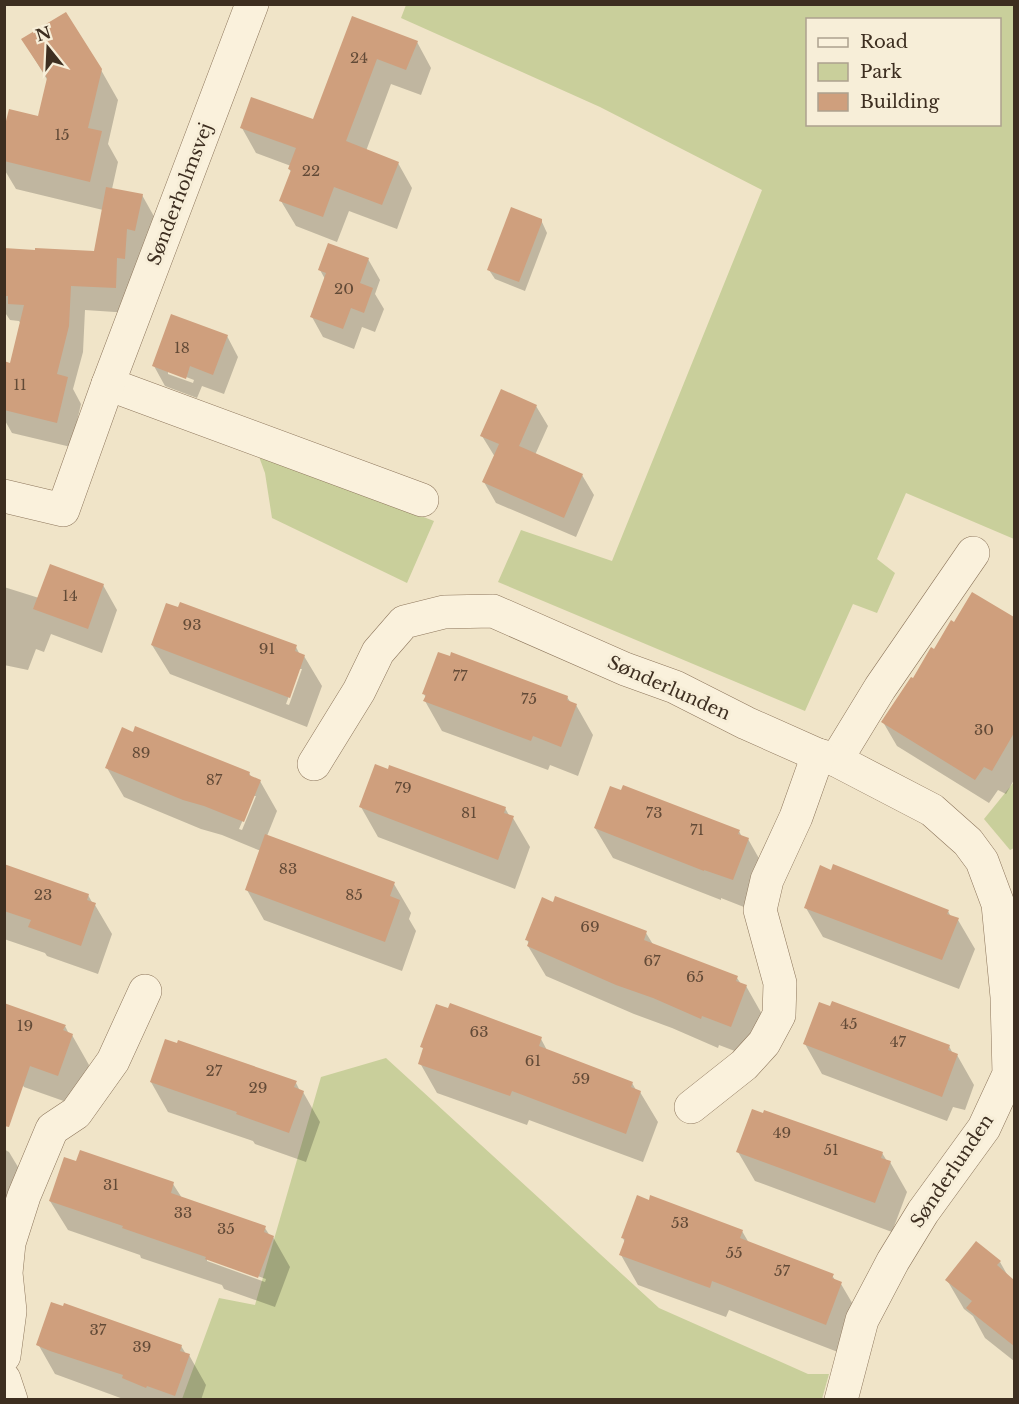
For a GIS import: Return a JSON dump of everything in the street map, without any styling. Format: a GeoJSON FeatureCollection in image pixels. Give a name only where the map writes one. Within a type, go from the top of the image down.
{"type":"FeatureCollection","features":[{"type":"Feature","properties":{"kind":"street","name":"Sønderholmsvej"},"geometry":{"type":"LineString","coordinates":[[4,496],[63,510],[108,384],[252,4]]}},
{"type":"Feature","properties":{"kind":"street"},"geometry":{"type":"LineString","coordinates":[[108,384],[422,500]]}},
{"type":"Feature","properties":{"kind":"street"},"geometry":{"type":"LineString","coordinates":[[691,1107],[744,1065],[764,1043],[779,1015],[780,983],[760,910],[766,880],[796,817],[827,758],[880,688],[973,553]]}},
{"type":"Feature","properties":{"kind":"street","name":"Sønderlunden"},"geometry":{"type":"LineString","coordinates":[[314,764],[359,691],[378,652],[404,622],[444,612],[493,611],[626,669],[675,687],[746,723],[827,758],[932,810],[968,842],[982,861],[998,904],[1007,997],[1009,1074],[984,1128],[923,1212],[882,1281],[862,1320],[841,1400]]}},
{"type":"Feature","properties":{"kind":"street"},"geometry":{"type":"LineString","coordinates":[[4,1356],[10,1311],[6,1273],[9,1243],[24,1196],[52,1129],[76,1113],[113,1060],[145,991]]}},
{"type":"Feature","properties":{"kind":"street"},"geometry":{"type":"LineString","coordinates":[[4,1379],[11,1400]]}},
{"type":"Feature","properties":{"kind":"green space"},"geometry":{"type":"Polygon","coordinates":[[[406,5],[1014,5],[1014,539],[906,493],[877,559],[895,573],[877,613],[853,604],[805,711],[498,582],[521,530],[612,561],[762,190],[600,107],[401,18],[406,5]]]}},
{"type":"Feature","properties":{"kind":"green space"},"geometry":{"type":"Polygon","coordinates":[[[258,454],[434,521],[407,583],[272,518],[265,473],[258,454]]]}},
{"type":"Feature","properties":{"kind":"green space"},"geometry":{"type":"Polygon","coordinates":[[[1014,782],[1014,848],[1010,850],[984,819],[1014,782]]]}},
{"type":"Feature","properties":{"kind":"green space"},"geometry":{"type":"Polygon","coordinates":[[[386,1058],[659,1308],[808,1374],[829,1374],[822,1399],[182,1399],[219,1298],[255,1305],[321,1077],[386,1058]]]}},
{"type":"Feature","properties":{"kind":"building"},"geometry":{"type":"Polygon","coordinates":[[[66,12],[102,69],[88,128],[102,131],[90,182],[4,161],[4,129],[9,109],[38,116],[47,78],[21,39],[66,12]]]}},
{"type":"Feature","properties":{"kind":"building"},"geometry":{"type":"Polygon","coordinates":[[[352,16],[418,41],[406,70],[377,59],[346,141],[399,162],[382,205],[334,187],[323,217],[279,201],[291,170],[288,169],[296,148],[240,128],[251,97],[313,119],[352,16]]]}},
{"type":"Feature","properties":{"kind":"building"},"geometry":{"type":"Polygon","coordinates":[[[106,187],[143,194],[135,231],[127,229],[125,259],[117,258],[116,288],[71,286],[69,326],[57,374],[68,377],[57,423],[4,410],[4,361],[10,363],[24,305],[8,304],[8,296],[4,296],[4,248],[94,251],[106,187]]]}},
{"type":"Feature","properties":{"kind":"building"},"geometry":{"type":"Polygon","coordinates":[[[511,207],[542,219],[519,282],[487,270],[511,207]]]}},
{"type":"Feature","properties":{"kind":"building"},"geometry":{"type":"Polygon","coordinates":[[[328,243],[369,258],[360,283],[373,288],[364,313],[351,308],[343,329],[310,317],[326,273],[318,270],[328,243]]]}},
{"type":"Feature","properties":{"kind":"building"},"geometry":{"type":"Polygon","coordinates":[[[171,314],[228,335],[213,375],[190,366],[186,379],[152,366],[171,314]]]}},
{"type":"Feature","properties":{"kind":"building"},"geometry":{"type":"Polygon","coordinates":[[[501,389],[537,405],[519,446],[583,474],[564,518],[482,482],[499,444],[480,436],[501,389]]]}},
{"type":"Feature","properties":{"kind":"building"},"geometry":{"type":"Polygon","coordinates":[[[50,564],[104,584],[88,629],[33,609],[50,564]]]}},
{"type":"Feature","properties":{"kind":"building"},"geometry":{"type":"Polygon","coordinates":[[[972,592],[1014,617],[1014,733],[992,771],[984,767],[975,780],[881,722],[911,677],[913,678],[931,647],[934,649],[951,620],[954,622],[972,592]]]}},
{"type":"Feature","properties":{"kind":"building"},"geometry":{"type":"Polygon","coordinates":[[[180,602],[297,645],[295,651],[305,655],[290,698],[151,645],[166,603],[178,607],[180,602]]]}},
{"type":"Feature","properties":{"kind":"building"},"geometry":{"type":"Polygon","coordinates":[[[438,652],[450,656],[451,652],[568,696],[567,700],[577,704],[561,747],[533,736],[531,741],[423,701],[426,695],[422,694],[438,652]]]}},
{"type":"Feature","properties":{"kind":"building"},"geometry":{"type":"Polygon","coordinates":[[[135,726],[250,772],[249,775],[261,780],[244,822],[105,768],[122,727],[133,732],[135,726]]]}},
{"type":"Feature","properties":{"kind":"building"},"geometry":{"type":"Polygon","coordinates":[[[375,764],[388,769],[389,765],[506,807],[504,813],[514,816],[498,860],[359,807],[375,764]]]}},
{"type":"Feature","properties":{"kind":"building"},"geometry":{"type":"Polygon","coordinates":[[[623,785],[740,830],[738,834],[749,838],[733,880],[594,828],[610,786],[621,790],[623,785]]]}},
{"type":"Feature","properties":{"kind":"building"},"geometry":{"type":"Polygon","coordinates":[[[265,834],[395,882],[390,896],[400,900],[385,942],[245,890],[265,834]]]}},
{"type":"Feature","properties":{"kind":"building"},"geometry":{"type":"Polygon","coordinates":[[[4,864],[89,894],[87,900],[96,903],[81,946],[28,927],[31,920],[4,911],[4,864]]]}},
{"type":"Feature","properties":{"kind":"building"},"geometry":{"type":"Polygon","coordinates":[[[833,864],[949,910],[947,914],[959,918],[942,960],[804,908],[820,865],[831,870],[833,864]]]}},
{"type":"Feature","properties":{"kind":"building"},"geometry":{"type":"Polygon","coordinates":[[[555,896],[647,931],[644,940],[738,976],[736,981],[747,985],[731,1027],[702,1016],[701,1019],[527,946],[529,941],[525,940],[542,897],[553,902],[555,896]]]}},
{"type":"Feature","properties":{"kind":"building"},"geometry":{"type":"Polygon","coordinates":[[[832,1001],[950,1045],[948,1050],[958,1054],[942,1097],[803,1044],[819,1002],[830,1006],[832,1001]]]}},
{"type":"Feature","properties":{"kind":"building"},"geometry":{"type":"Polygon","coordinates":[[[4,1003],[66,1025],[63,1030],[73,1034],[58,1076],[30,1066],[9,1127],[4,1126],[4,1003]]]}},
{"type":"Feature","properties":{"kind":"building"},"geometry":{"type":"Polygon","coordinates":[[[450,1003],[542,1037],[539,1046],[633,1082],[631,1087],[641,1091],[626,1134],[512,1091],[510,1096],[418,1064],[423,1048],[420,1047],[436,1004],[448,1008],[450,1003]]]}},
{"type":"Feature","properties":{"kind":"building"},"geometry":{"type":"Polygon","coordinates":[[[165,1039],[177,1043],[178,1040],[297,1081],[294,1087],[304,1091],[289,1133],[236,1114],[237,1112],[150,1082],[165,1039]]]}},
{"type":"Feature","properties":{"kind":"building"},"geometry":{"type":"Polygon","coordinates":[[[752,1109],[763,1113],[764,1110],[883,1152],[881,1158],[891,1161],[875,1203],[736,1152],[752,1109]]]}},
{"type":"Feature","properties":{"kind":"building"},"geometry":{"type":"Polygon","coordinates":[[[80,1150],[174,1182],[171,1193],[266,1226],[264,1232],[274,1236],[258,1278],[122,1228],[123,1226],[49,1201],[64,1157],[76,1161],[80,1150]]]}},
{"type":"Feature","properties":{"kind":"building"},"geometry":{"type":"Polygon","coordinates":[[[637,1195],[649,1200],[650,1195],[743,1230],[740,1238],[834,1274],[832,1278],[842,1282],[826,1325],[712,1281],[710,1288],[619,1255],[625,1239],[621,1238],[637,1195]]]}},
{"type":"Feature","properties":{"kind":"building"},"geometry":{"type":"Polygon","coordinates":[[[976,1241],[1001,1261],[997,1265],[1014,1280],[1014,1346],[966,1308],[972,1301],[945,1280],[976,1241]]]}},
{"type":"Feature","properties":{"kind":"building"},"geometry":{"type":"Polygon","coordinates":[[[51,1302],[63,1306],[64,1303],[182,1345],[180,1351],[190,1354],[175,1396],[147,1386],[146,1388],[122,1378],[123,1375],[36,1345],[51,1302]]]}}]}
